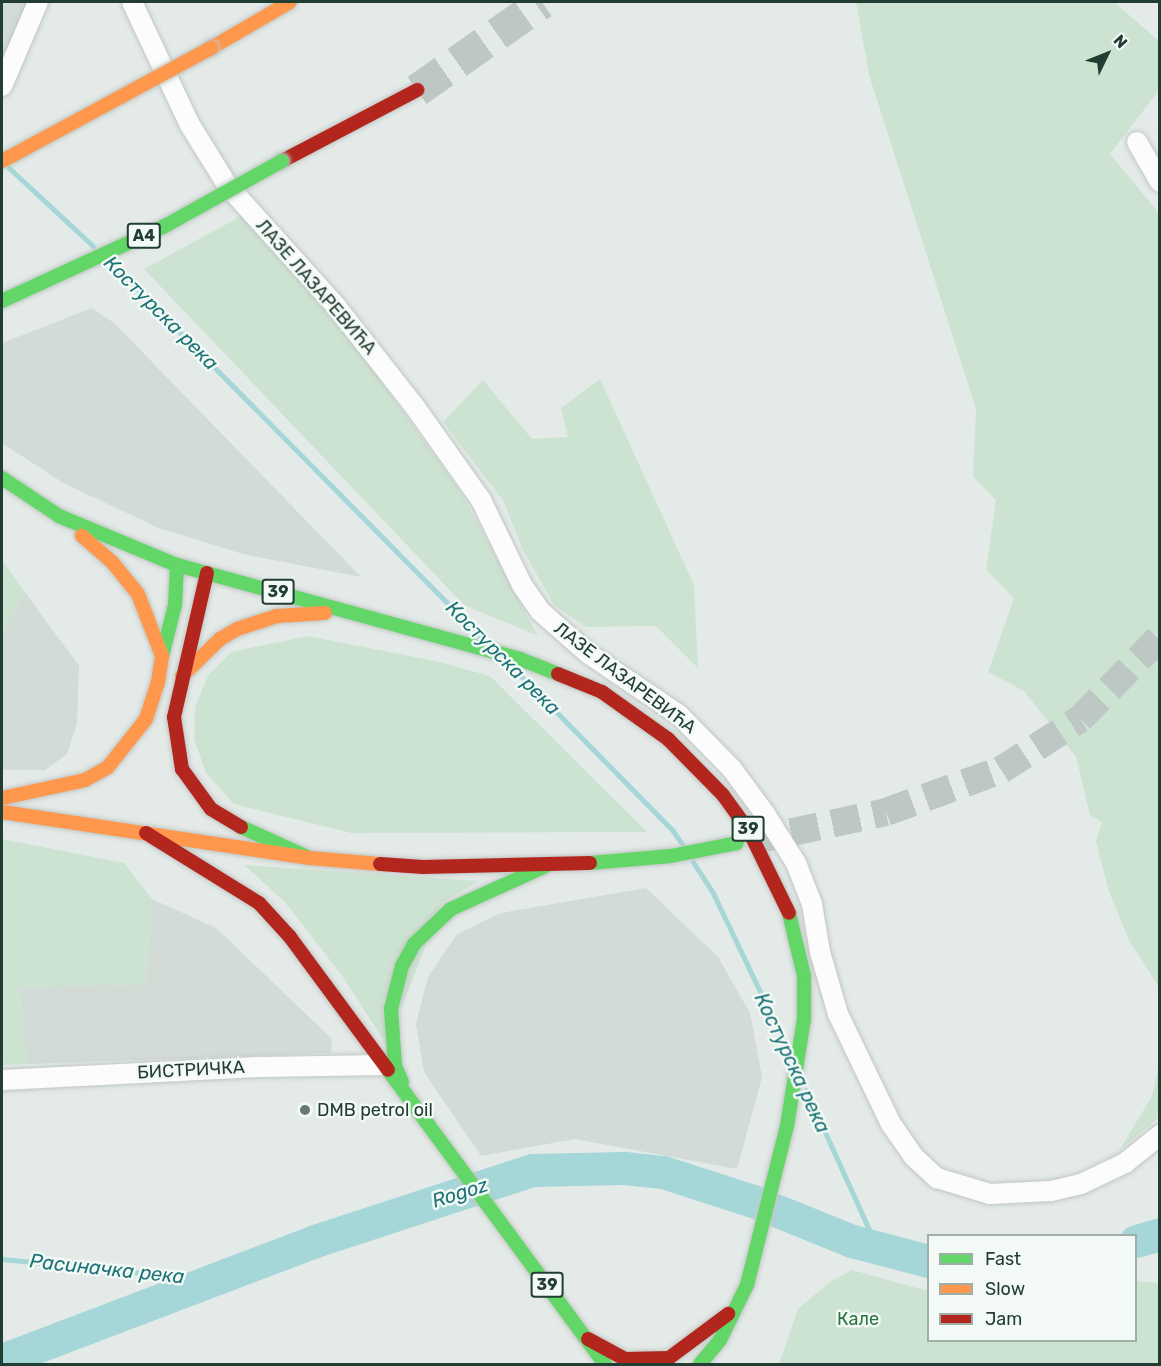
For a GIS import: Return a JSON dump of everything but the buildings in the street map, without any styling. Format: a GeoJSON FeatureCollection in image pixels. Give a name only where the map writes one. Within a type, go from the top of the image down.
{"type":"FeatureCollection","features":[{"type":"Feature","properties":{"kind":"main road"},"geometry":{"type":"LineString","coordinates":[[2,161],[211,48],[290,2]]}},
{"type":"Feature","properties":{"kind":"main road","name":"A4"},"geometry":{"type":"LineString","coordinates":[[2,301],[163,227],[417,90]]}},
{"type":"Feature","properties":{"kind":"main road","name":"39"},"geometry":{"type":"LineString","coordinates":[[2,478],[59,516],[177,565],[520,659],[602,692],[668,739],[723,795],[749,831],[783,896],[797,934],[804,976],[804,1019],[787,1126],[759,1244],[738,1307],[720,1340],[700,1365]]}},
{"type":"Feature","properties":{"kind":"main road"},"geometry":{"type":"LineString","coordinates":[[59,516],[112,562],[138,594],[162,656]]}},
{"type":"Feature","properties":{"kind":"main road"},"geometry":{"type":"LineString","coordinates":[[2,798],[85,780],[108,767],[129,745],[146,719],[158,682],[175,605],[177,565]]}},
{"type":"Feature","properties":{"kind":"main road"},"geometry":{"type":"LineString","coordinates":[[207,573],[182,677],[174,726],[182,769],[191,786],[211,809],[233,824],[310,858]]}},
{"type":"Feature","properties":{"kind":"main road"},"geometry":{"type":"LineString","coordinates":[[182,677],[220,639],[255,622],[349,611]]}},
{"type":"Feature","properties":{"kind":"main road"},"geometry":{"type":"LineString","coordinates":[[2,812],[310,858],[423,867],[546,866],[671,856],[736,843]]}},
{"type":"Feature","properties":{"kind":"main road","name":"39"},"geometry":{"type":"LineString","coordinates":[[146,833],[259,903],[290,936],[381,1065],[460,1167],[605,1365]]}},
{"type":"Feature","properties":{"kind":"main road","name":"39"},"geometry":{"type":"LineString","coordinates":[[412,1105],[395,1065],[391,1035],[391,1009],[402,966],[415,943],[451,909],[546,866]]}},
{"type":"Feature","properties":{"kind":"main road","name":"39"},"geometry":{"type":"LineString","coordinates":[[584,1336],[625,1359],[644,1362],[665,1361],[738,1307]]}},
{"type":"Feature","properties":{"kind":"street"},"geometry":{"type":"LineString","coordinates":[[2,86],[38,2]]}},
{"type":"Feature","properties":{"kind":"street","name":"ЛАЗЕ ЛАЗАРЕВИЋА"},"geometry":{"type":"LineString","coordinates":[[132,2],[190,125],[227,185],[335,305],[416,407],[481,500],[522,585],[540,611],[589,654],[679,716],[732,769],[765,814],[796,863],[812,904],[820,952],[838,1014],[891,1124],[913,1156],[937,1178],[961,1186],[990,1194],[1030,1193],[1081,1184],[1125,1163],[1160,1135]]}},
{"type":"Feature","properties":{"kind":"street"},"geometry":{"type":"LineString","coordinates":[[1137,142],[1160,182]]}},
{"type":"Feature","properties":{"kind":"street","name":"БИСТРИЧКА"},"geometry":{"type":"LineString","coordinates":[[2,1080],[381,1065]]}},
{"type":"Feature","properties":{"kind":"shaded area"},"geometry":{"type":"Polygon","coordinates":[[[2,2],[33,2],[2,72],[2,2]]]}},
{"type":"Feature","properties":{"kind":"shaded area"},"geometry":{"type":"Polygon","coordinates":[[[92,308],[114,323],[361,577],[243,554],[159,528],[65,484],[2,443],[2,343],[92,308]]]}},
{"type":"Feature","properties":{"kind":"shaded area"},"geometry":{"type":"Polygon","coordinates":[[[24,591],[79,666],[77,723],[67,754],[45,770],[2,770],[2,633],[24,591]]]}},
{"type":"Feature","properties":{"kind":"shaded area"},"geometry":{"type":"Polygon","coordinates":[[[646,888],[718,957],[750,1013],[762,1077],[737,1169],[575,1139],[481,1156],[424,1072],[416,1024],[428,977],[457,934],[501,913],[646,888]]]}},
{"type":"Feature","properties":{"kind":"shaded area"},"geometry":{"type":"Polygon","coordinates":[[[152,899],[216,928],[332,1039],[331,1053],[27,1064],[19,987],[145,984],[152,899]]]}},
{"type":"Feature","properties":{"kind":"green space"},"geometry":{"type":"Polygon","coordinates":[[[856,2],[1114,2],[1159,41],[1159,90],[1110,154],[1159,213],[1159,987],[1130,942],[1109,892],[1096,841],[1102,822],[1090,815],[1076,757],[1024,691],[988,672],[1014,598],[986,570],[996,500],[973,477],[976,409],[869,75],[856,2]]]}},
{"type":"Feature","properties":{"kind":"green space"},"geometry":{"type":"Polygon","coordinates":[[[247,213],[370,366],[462,494],[538,636],[464,605],[144,269],[247,213]]]}},
{"type":"Feature","properties":{"kind":"green space"},"geometry":{"type":"Polygon","coordinates":[[[600,379],[694,585],[698,668],[656,626],[586,627],[554,605],[523,550],[504,502],[443,422],[483,380],[532,439],[568,437],[561,408],[600,379]]]}},
{"type":"Feature","properties":{"kind":"green space"},"geometry":{"type":"Polygon","coordinates":[[[2,560],[24,591],[2,633],[2,560]]]}},
{"type":"Feature","properties":{"kind":"green space"},"geometry":{"type":"Polygon","coordinates":[[[308,636],[435,661],[490,676],[647,832],[351,833],[234,804],[206,773],[194,739],[195,707],[208,675],[231,652],[308,636]]]}},
{"type":"Feature","properties":{"kind":"green space"},"geometry":{"type":"Polygon","coordinates":[[[2,839],[124,863],[152,899],[145,984],[19,987],[27,1064],[2,1065],[2,839]]]}},
{"type":"Feature","properties":{"kind":"green space"},"geometry":{"type":"Polygon","coordinates":[[[244,865],[479,881],[442,903],[387,1046],[343,977],[285,902],[244,865]]]}},
{"type":"Feature","properties":{"kind":"green space"},"geometry":{"type":"Polygon","coordinates":[[[1159,1065],[1159,1117],[1119,1151],[1152,1096],[1159,1065]]]}},
{"type":"Feature","properties":{"kind":"green space","name":"Кале"},"geometry":{"type":"Polygon","coordinates":[[[852,1270],[927,1291],[927,1342],[1137,1342],[1137,1281],[1159,1283],[1159,1364],[779,1364],[798,1309],[831,1281],[852,1270]]]}},
{"type":"Feature","properties":{"kind":"waterway","name":"Костурска река"},"geometry":{"type":"LineString","coordinates":[[9,168],[93,246]]}},
{"type":"Feature","properties":{"kind":"waterway","name":"Костурска река"},"geometry":{"type":"LineString","coordinates":[[110,262],[479,635]]}},
{"type":"Feature","properties":{"kind":"waterway","name":"Костурска река"},"geometry":{"type":"LineString","coordinates":[[516,671],[673,831],[682,844]]}},
{"type":"Feature","properties":{"kind":"waterway","name":"Костурска река"},"geometry":{"type":"LineString","coordinates":[[693,862],[713,893],[786,1046]]}},
{"type":"Feature","properties":{"kind":"waterway","name":"Костурска река"},"geometry":{"type":"LineString","coordinates":[[806,1090],[877,1247]]}},
{"type":"Feature","properties":{"kind":"waterway","name":"Rogoz"},"geometry":{"type":"LineString","coordinates":[[2,1360],[318,1240],[532,1170],[624,1168],[663,1172],[753,1201],[852,1241],[927,1261]]}},
{"type":"Feature","properties":{"kind":"waterway","name":"Rogoz"},"geometry":{"type":"LineString","coordinates":[[1137,1241],[1160,1234]]}},
{"type":"Feature","properties":{"kind":"waterway","name":"Расиначка река"},"geometry":{"type":"LineString","coordinates":[[2,1259],[213,1280]]}},
{"type":"Feature","properties":{"kind":"tunnel"},"geometry":{"type":"LineString","coordinates":[[417,90],[542,2]]}},
{"type":"Feature","properties":{"kind":"tunnel"},"geometry":{"type":"LineString","coordinates":[[750,841],[886,812],[1001,770],[1080,719],[1160,637]]}},
{"type":"Feature","properties":{"kind":"traffic: fast"},"geometry":{"type":"LineString","coordinates":[[2,301],[163,227],[282,161]]}},
{"type":"Feature","properties":{"kind":"traffic: fast"},"geometry":{"type":"LineString","coordinates":[[2,478],[59,516],[177,565],[520,659],[558,674]]}},
{"type":"Feature","properties":{"kind":"traffic: fast"},"geometry":{"type":"LineString","coordinates":[[162,656],[175,605],[177,565]]}},
{"type":"Feature","properties":{"kind":"traffic: fast"},"geometry":{"type":"LineString","coordinates":[[241,827],[310,858]]}},
{"type":"Feature","properties":{"kind":"traffic: fast"},"geometry":{"type":"LineString","coordinates":[[590,863],[671,856],[737,843]]}},
{"type":"Feature","properties":{"kind":"traffic: fast"},"geometry":{"type":"LineString","coordinates":[[402,1082],[395,1066],[391,1009],[402,966],[415,943],[451,909],[546,866]]}},
{"type":"Feature","properties":{"kind":"traffic: fast"},"geometry":{"type":"LineString","coordinates":[[700,1364],[720,1340],[747,1285],[787,1126],[804,1019],[804,976],[789,913]]}},
{"type":"Feature","properties":{"kind":"traffic: fast"},"geometry":{"type":"LineString","coordinates":[[388,1070],[605,1364]]}},
{"type":"Feature","properties":{"kind":"traffic: slow"},"geometry":{"type":"LineString","coordinates":[[211,48],[290,2]]}},
{"type":"Feature","properties":{"kind":"traffic: slow"},"geometry":{"type":"LineString","coordinates":[[2,161],[211,48]]}},
{"type":"Feature","properties":{"kind":"traffic: slow"},"geometry":{"type":"LineString","coordinates":[[2,798],[85,780],[108,767],[146,719],[158,682],[162,656],[138,594],[112,562],[82,536]]}},
{"type":"Feature","properties":{"kind":"traffic: slow"},"geometry":{"type":"LineString","coordinates":[[182,676],[220,639],[237,629],[277,616],[325,613]]}},
{"type":"Feature","properties":{"kind":"traffic: slow"},"geometry":{"type":"LineString","coordinates":[[2,812],[310,858],[380,864]]}},
{"type":"Feature","properties":{"kind":"traffic: jam"},"geometry":{"type":"LineString","coordinates":[[282,161],[417,90]]}},
{"type":"Feature","properties":{"kind":"traffic: jam"},"geometry":{"type":"LineString","coordinates":[[207,573],[174,717],[182,769],[211,809],[241,827]]}},
{"type":"Feature","properties":{"kind":"traffic: jam"},"geometry":{"type":"LineString","coordinates":[[558,674],[602,692],[668,739],[723,795],[749,831],[789,913]]}},
{"type":"Feature","properties":{"kind":"traffic: jam"},"geometry":{"type":"LineString","coordinates":[[146,833],[259,903],[290,937],[388,1070]]}},
{"type":"Feature","properties":{"kind":"traffic: jam"},"geometry":{"type":"LineString","coordinates":[[380,864],[423,867],[590,863]]}},
{"type":"Feature","properties":{"kind":"traffic: jam"},"geometry":{"type":"LineString","coordinates":[[588,1339],[625,1359],[669,1358],[728,1314]]}},
{"type":"Feature","properties":{"kind":"place","name":"DMB petrol oil"},"geometry":{"type":"Point","coordinates":[305,1110]}}]}
